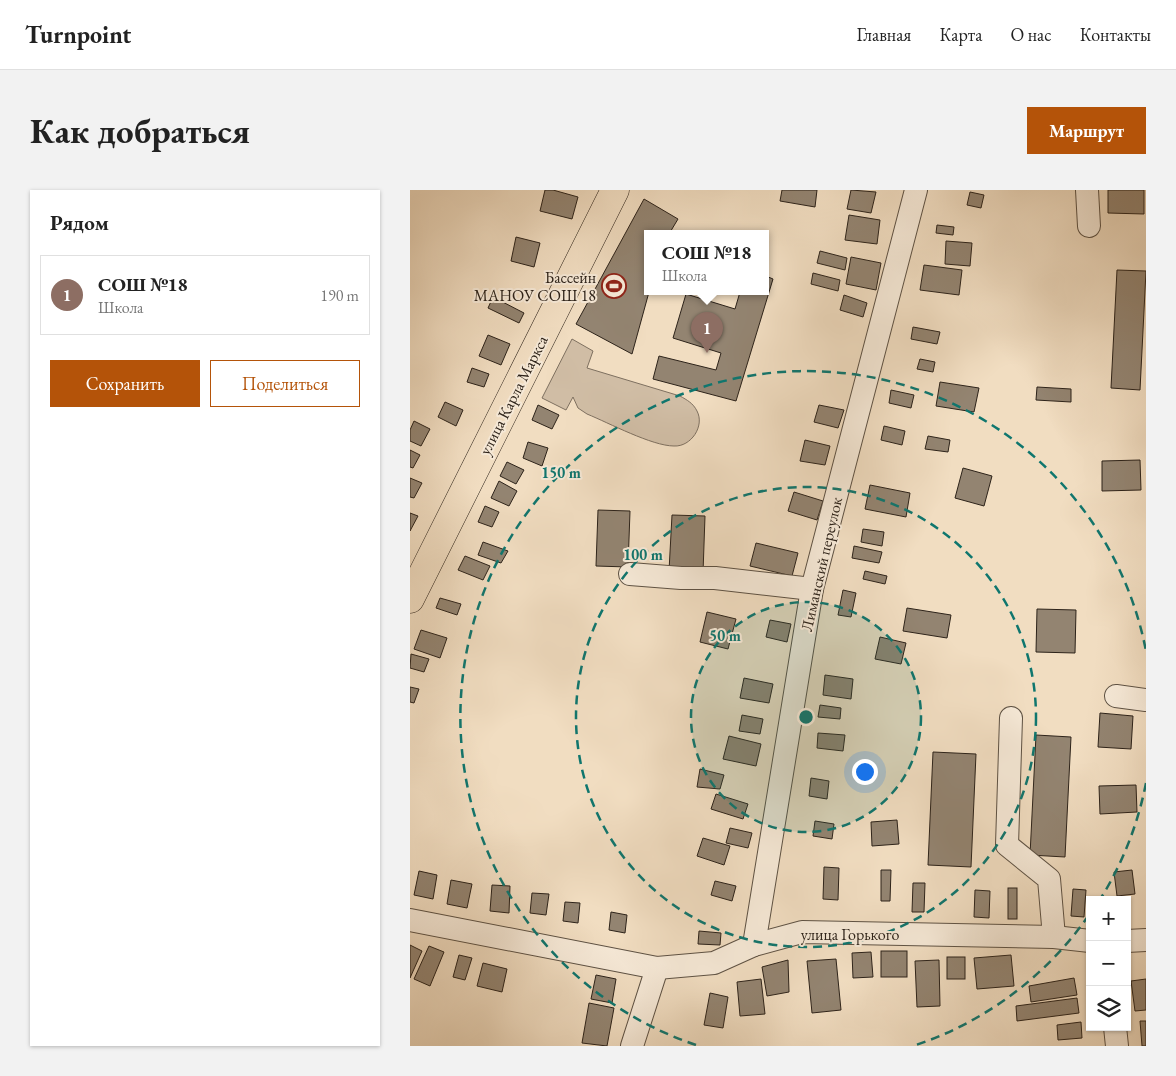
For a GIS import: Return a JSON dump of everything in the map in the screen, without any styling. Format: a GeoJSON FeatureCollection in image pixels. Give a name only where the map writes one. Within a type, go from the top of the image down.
{"type":"FeatureCollection","features":[{"type":"Feature","properties":{"kind":"main road","name":"улица Карла Маркса"},"geometry":{"type":"LineString","coordinates":[[410,599],[615,190]]}},
{"type":"Feature","properties":{"kind":"street","name":"Лиманский переулок"},"geometry":{"type":"LineString","coordinates":[[754,944],[812,589],[916,190]]}},
{"type":"Feature","properties":{"kind":"street"},"geometry":{"type":"LineString","coordinates":[[1087,190],[1089,226]]}},
{"type":"Feature","properties":{"kind":"street"},"geometry":{"type":"LineString","coordinates":[[630,574],[681,578],[715,578],[812,589]]}},
{"type":"Feature","properties":{"kind":"street"},"geometry":{"type":"LineString","coordinates":[[1116,696],[1146,700]]}},
{"type":"Feature","properties":{"kind":"street"},"geometry":{"type":"LineString","coordinates":[[1011,718],[1007,845],[1049,879],[1054,937]]}},
{"type":"Feature","properties":{"kind":"street","name":"улица Горького"},"geometry":{"type":"LineString","coordinates":[[410,920],[657,968],[714,962],[754,944],[802,932],[1054,937],[1086,941]]}},
{"type":"Feature","properties":{"kind":"street"},"geometry":{"type":"LineString","coordinates":[[1131,941],[1146,940]]}},
{"type":"Feature","properties":{"kind":"street"},"geometry":{"type":"LineString","coordinates":[[632,1046],[657,968]]}},
{"type":"Feature","properties":{"kind":"street"},"geometry":{"type":"LineString","coordinates":[[1115,1031],[1117,1046]]}},
{"type":"Feature","properties":{"kind":"shaded area"},"geometry":{"type":"Polygon","coordinates":[[[572,339],[593,351],[587,368],[680,396],[690,402],[699,417],[698,429],[691,439],[686,443],[674,446],[654,442],[587,414],[578,408],[573,397],[566,410],[542,398],[572,339]]]}},
{"type":"Feature","properties":{"kind":"building"},"geometry":{"type":"Polygon","coordinates":[[[545,190],[553,190],[578,197],[572,219],[540,211],[545,190]]]}},
{"type":"Feature","properties":{"kind":"building"},"geometry":{"type":"Polygon","coordinates":[[[782,190],[817,190],[815,207],[780,201],[782,190]]]}},
{"type":"Feature","properties":{"kind":"building"},"geometry":{"type":"Polygon","coordinates":[[[851,190],[876,192],[871,213],[847,209],[851,190]]]}},
{"type":"Feature","properties":{"kind":"building"},"geometry":{"type":"Polygon","coordinates":[[[1108,190],[1144,190],[1144,214],[1108,213],[1108,190]]]}},
{"type":"Feature","properties":{"kind":"building"},"geometry":{"type":"Polygon","coordinates":[[[970,192],[984,195],[981,208],[967,205],[970,192]]]}},
{"type":"Feature","properties":{"kind":"building"},"geometry":{"type":"Polygon","coordinates":[[[644,199],[678,219],[671,230],[644,230],[644,295],[648,295],[632,354],[576,324],[644,199]]]}},
{"type":"Feature","properties":{"kind":"building"},"geometry":{"type":"Polygon","coordinates":[[[849,215],[880,220],[877,244],[845,240],[849,215]]]}},
{"type":"Feature","properties":{"kind":"building"},"geometry":{"type":"Polygon","coordinates":[[[937,225],[954,227],[953,235],[936,233],[937,225]]]}},
{"type":"Feature","properties":{"kind":"building"},"geometry":{"type":"Polygon","coordinates":[[[516,237],[540,243],[534,267],[511,261],[516,237]]]}},
{"type":"Feature","properties":{"kind":"building"},"geometry":{"type":"Polygon","coordinates":[[[946,241],[972,243],[970,266],[945,264],[946,241]]]}},
{"type":"Feature","properties":{"kind":"building"},"geometry":{"type":"Polygon","coordinates":[[[820,251],[847,258],[845,270],[817,263],[820,251]]]}},
{"type":"Feature","properties":{"kind":"building"},"geometry":{"type":"Polygon","coordinates":[[[851,257],[881,263],[876,290],[846,284],[851,257]]]}},
{"type":"Feature","properties":{"kind":"building"},"geometry":{"type":"Polygon","coordinates":[[[924,265],[962,270],[959,295],[920,290],[924,265]]]}},
{"type":"Feature","properties":{"kind":"building"},"geometry":{"type":"Polygon","coordinates":[[[1117,270],[1146,271],[1140,390],[1111,388],[1117,270]]]}},
{"type":"Feature","properties":{"kind":"building"},"geometry":{"type":"Polygon","coordinates":[[[813,273],[840,280],[838,291],[811,284],[813,273]]]}},
{"type":"Feature","properties":{"kind":"building"},"geometry":{"type":"Polygon","coordinates":[[[769,277],[773,279],[769,292],[769,277]]]}},
{"type":"Feature","properties":{"kind":"building"},"geometry":{"type":"Polygon","coordinates":[[[686,295],[735,309],[739,295],[768,295],[736,401],[653,379],[659,356],[716,370],[721,353],[673,338],[686,295]]]}},
{"type":"Feature","properties":{"kind":"building"},"geometry":{"type":"Polygon","coordinates":[[[844,295],[867,303],[863,317],[840,310],[844,295]]]}},
{"type":"Feature","properties":{"kind":"building"},"geometry":{"type":"Polygon","coordinates":[[[493,297],[524,313],[519,323],[488,308],[493,297]]]}},
{"type":"Feature","properties":{"kind":"building"},"geometry":{"type":"Polygon","coordinates":[[[913,327],[940,332],[937,344],[911,339],[913,327]]]}},
{"type":"Feature","properties":{"kind":"building"},"geometry":{"type":"Polygon","coordinates":[[[488,335],[510,344],[501,365],[479,356],[488,335]]]}},
{"type":"Feature","properties":{"kind":"building"},"geometry":{"type":"Polygon","coordinates":[[[920,359],[935,362],[933,372],[917,369],[920,359]]]}},
{"type":"Feature","properties":{"kind":"building"},"geometry":{"type":"Polygon","coordinates":[[[472,368],[489,374],[484,387],[467,382],[472,368]]]}},
{"type":"Feature","properties":{"kind":"building"},"geometry":{"type":"Polygon","coordinates":[[[940,382],[979,388],[974,412],[936,406],[940,382]]]}},
{"type":"Feature","properties":{"kind":"building"},"geometry":{"type":"Polygon","coordinates":[[[1037,387],[1071,389],[1071,402],[1036,400],[1037,387]]]}},
{"type":"Feature","properties":{"kind":"building"},"geometry":{"type":"Polygon","coordinates":[[[891,390],[914,395],[911,408],[889,403],[891,390]]]}},
{"type":"Feature","properties":{"kind":"building"},"geometry":{"type":"Polygon","coordinates":[[[445,402],[463,410],[456,426],[438,417],[445,402]]]}},
{"type":"Feature","properties":{"kind":"building"},"geometry":{"type":"Polygon","coordinates":[[[538,405],[559,415],[552,429],[532,420],[538,405]]]}},
{"type":"Feature","properties":{"kind":"building"},"geometry":{"type":"Polygon","coordinates":[[[819,405],[844,410],[838,428],[814,422],[819,405]]]}},
{"type":"Feature","properties":{"kind":"building"},"geometry":{"type":"Polygon","coordinates":[[[414,421],[430,429],[421,446],[410,441],[410,430],[414,421]]]}},
{"type":"Feature","properties":{"kind":"building"},"geometry":{"type":"Polygon","coordinates":[[[884,426],[905,431],[902,445],[881,440],[884,426]]]}},
{"type":"Feature","properties":{"kind":"building"},"geometry":{"type":"Polygon","coordinates":[[[928,436],[950,440],[948,452],[925,449],[928,436]]]}},
{"type":"Feature","properties":{"kind":"building"},"geometry":{"type":"Polygon","coordinates":[[[805,440],[830,446],[825,465],[800,461],[805,440]]]}},
{"type":"Feature","properties":{"kind":"building"},"geometry":{"type":"Polygon","coordinates":[[[528,442],[548,448],[542,466],[523,458],[528,442]]]}},
{"type":"Feature","properties":{"kind":"building"},"geometry":{"type":"Polygon","coordinates":[[[410,450],[420,455],[413,468],[410,467],[410,450]]]}},
{"type":"Feature","properties":{"kind":"building"},"geometry":{"type":"Polygon","coordinates":[[[1140,460],[1141,490],[1102,491],[1102,461],[1140,460]]]}},
{"type":"Feature","properties":{"kind":"building"},"geometry":{"type":"Polygon","coordinates":[[[507,462],[524,470],[516,484],[500,476],[507,462]]]}},
{"type":"Feature","properties":{"kind":"building"},"geometry":{"type":"Polygon","coordinates":[[[963,468],[992,476],[984,506],[955,498],[963,468]]]}},
{"type":"Feature","properties":{"kind":"building"},"geometry":{"type":"Polygon","coordinates":[[[410,478],[422,483],[414,498],[410,497],[410,478]]]}},
{"type":"Feature","properties":{"kind":"building"},"geometry":{"type":"Polygon","coordinates":[[[499,481],[517,491],[509,506],[491,498],[499,481]]]}},
{"type":"Feature","properties":{"kind":"building"},"geometry":{"type":"Polygon","coordinates":[[[870,485],[910,493],[906,517],[865,509],[870,485]]]}},
{"type":"Feature","properties":{"kind":"building"},"geometry":{"type":"Polygon","coordinates":[[[794,492],[823,501],[817,520],[788,511],[794,492]]]}},
{"type":"Feature","properties":{"kind":"building"},"geometry":{"type":"Polygon","coordinates":[[[485,506],[499,512],[492,527],[478,522],[485,506]]]}},
{"type":"Feature","properties":{"kind":"building"},"geometry":{"type":"Polygon","coordinates":[[[598,510],[630,511],[628,567],[596,566],[598,510]]]}},
{"type":"Feature","properties":{"kind":"building"},"geometry":{"type":"Polygon","coordinates":[[[410,513],[418,516],[410,531],[410,513]]]}},
{"type":"Feature","properties":{"kind":"building"},"geometry":{"type":"Polygon","coordinates":[[[672,515],[705,516],[703,573],[669,571],[672,515]]]}},
{"type":"Feature","properties":{"kind":"building"},"geometry":{"type":"Polygon","coordinates":[[[863,529],[884,532],[882,546],[861,542],[863,529]]]}},
{"type":"Feature","properties":{"kind":"building"},"geometry":{"type":"Polygon","coordinates":[[[483,542],[508,551],[501,563],[478,555],[483,542]]]}},
{"type":"Feature","properties":{"kind":"building"},"geometry":{"type":"Polygon","coordinates":[[[756,543],[798,553],[792,576],[750,566],[756,543]]]}},
{"type":"Feature","properties":{"kind":"building"},"geometry":{"type":"Polygon","coordinates":[[[854,546],[882,552],[879,563],[852,558],[854,546]]]}},
{"type":"Feature","properties":{"kind":"building"},"geometry":{"type":"Polygon","coordinates":[[[465,556],[490,566],[483,580],[458,570],[465,556]]]}},
{"type":"Feature","properties":{"kind":"building"},"geometry":{"type":"Polygon","coordinates":[[[865,571],[887,576],[885,584],[863,579],[865,571]]]}},
{"type":"Feature","properties":{"kind":"building"},"geometry":{"type":"Polygon","coordinates":[[[843,590],[856,593],[851,617],[838,615],[843,590]]]}},
{"type":"Feature","properties":{"kind":"building"},"geometry":{"type":"Polygon","coordinates":[[[440,598],[461,604],[457,615],[436,608],[440,598]]]}},
{"type":"Feature","properties":{"kind":"building"},"geometry":{"type":"Polygon","coordinates":[[[907,608],[951,615],[947,638],[903,631],[907,608]]]}},
{"type":"Feature","properties":{"kind":"building"},"geometry":{"type":"Polygon","coordinates":[[[1037,609],[1076,610],[1075,653],[1036,652],[1037,609]]]}},
{"type":"Feature","properties":{"kind":"building"},"geometry":{"type":"Polygon","coordinates":[[[707,612],[736,619],[728,649],[700,642],[707,612]]]}},
{"type":"Feature","properties":{"kind":"building"},"geometry":{"type":"Polygon","coordinates":[[[770,620],[791,624],[787,642],[766,637],[770,620]]]}},
{"type":"Feature","properties":{"kind":"building"},"geometry":{"type":"Polygon","coordinates":[[[421,630],[447,638],[440,658],[414,649],[421,630]]]}},
{"type":"Feature","properties":{"kind":"building"},"geometry":{"type":"Polygon","coordinates":[[[880,637],[906,643],[901,664],[875,659],[880,637]]]}},
{"type":"Feature","properties":{"kind":"building"},"geometry":{"type":"Polygon","coordinates":[[[411,654],[429,659],[424,672],[410,668],[411,654]]]}},
{"type":"Feature","properties":{"kind":"building"},"geometry":{"type":"Polygon","coordinates":[[[825,675],[853,679],[851,699],[823,695],[825,675]]]}},
{"type":"Feature","properties":{"kind":"building"},"geometry":{"type":"Polygon","coordinates":[[[744,678],[773,684],[769,703],[740,698],[744,678]]]}},
{"type":"Feature","properties":{"kind":"building"},"geometry":{"type":"Polygon","coordinates":[[[410,687],[419,689],[414,703],[410,702],[410,687]]]}},
{"type":"Feature","properties":{"kind":"building"},"geometry":{"type":"Polygon","coordinates":[[[820,705],[841,708],[840,719],[818,717],[820,705]]]}},
{"type":"Feature","properties":{"kind":"building"},"geometry":{"type":"Polygon","coordinates":[[[1100,713],[1133,716],[1131,749],[1098,747],[1100,713]]]}},
{"type":"Feature","properties":{"kind":"building"},"geometry":{"type":"Polygon","coordinates":[[[742,715],[763,719],[760,734],[739,731],[742,715]]]}},
{"type":"Feature","properties":{"kind":"building"},"geometry":{"type":"Polygon","coordinates":[[[818,733],[845,735],[843,751],[817,748],[818,733]]]}},
{"type":"Feature","properties":{"kind":"building"},"geometry":{"type":"Polygon","coordinates":[[[1036,735],[1071,737],[1065,857],[1030,855],[1036,735]]]}},
{"type":"Feature","properties":{"kind":"building"},"geometry":{"type":"Polygon","coordinates":[[[729,736],[761,744],[756,766],[723,759],[729,736]]]}},
{"type":"Feature","properties":{"kind":"building"},"geometry":{"type":"Polygon","coordinates":[[[933,752],[976,754],[971,867],[928,865],[933,752]]]}},
{"type":"Feature","properties":{"kind":"building"},"geometry":{"type":"Polygon","coordinates":[[[700,769],[724,775],[720,789],[697,787],[700,769]]]}},
{"type":"Feature","properties":{"kind":"building"},"geometry":{"type":"Polygon","coordinates":[[[811,778],[829,781],[827,799],[809,796],[811,778]]]}},
{"type":"Feature","properties":{"kind":"building"},"geometry":{"type":"Polygon","coordinates":[[[1136,785],[1137,812],[1100,814],[1099,786],[1136,785]]]}},
{"type":"Feature","properties":{"kind":"building"},"geometry":{"type":"Polygon","coordinates":[[[716,794],[748,804],[743,819],[711,809],[716,794]]]}},
{"type":"Feature","properties":{"kind":"building"},"geometry":{"type":"Polygon","coordinates":[[[897,820],[899,844],[872,846],[871,822],[897,820]]]}},
{"type":"Feature","properties":{"kind":"building"},"geometry":{"type":"Polygon","coordinates":[[[815,821],[834,824],[832,839],[813,836],[815,821]]]}},
{"type":"Feature","properties":{"kind":"building"},"geometry":{"type":"Polygon","coordinates":[[[730,828],[752,833],[748,848],[726,843],[730,828]]]}},
{"type":"Feature","properties":{"kind":"building"},"geometry":{"type":"Polygon","coordinates":[[[703,838],[730,846],[724,865],[697,856],[703,838]]]}},
{"type":"Feature","properties":{"kind":"building"},"geometry":{"type":"Polygon","coordinates":[[[824,867],[839,868],[838,900],[823,899],[824,867]]]}},
{"type":"Feature","properties":{"kind":"building"},"geometry":{"type":"Polygon","coordinates":[[[881,870],[891,870],[890,901],[881,901],[881,870]]]}},
{"type":"Feature","properties":{"kind":"building"},"geometry":{"type":"Polygon","coordinates":[[[1132,870],[1135,894],[1117,896],[1114,872],[1132,870]]]}},
{"type":"Feature","properties":{"kind":"building"},"geometry":{"type":"Polygon","coordinates":[[[419,871],[437,875],[433,899],[414,895],[419,871]]]}},
{"type":"Feature","properties":{"kind":"building"},"geometry":{"type":"Polygon","coordinates":[[[451,880],[472,884],[467,908],[447,904],[451,880]]]}},
{"type":"Feature","properties":{"kind":"building"},"geometry":{"type":"Polygon","coordinates":[[[715,881],[736,886],[732,901],[711,895],[715,881]]]}},
{"type":"Feature","properties":{"kind":"building"},"geometry":{"type":"Polygon","coordinates":[[[913,883],[925,883],[924,912],[912,912],[913,883]]]}},
{"type":"Feature","properties":{"kind":"building"},"geometry":{"type":"Polygon","coordinates":[[[492,885],[510,886],[509,913],[490,911],[492,885]]]}},
{"type":"Feature","properties":{"kind":"building"},"geometry":{"type":"Polygon","coordinates":[[[1008,888],[1017,888],[1017,919],[1008,919],[1008,888]]]}},
{"type":"Feature","properties":{"kind":"building"},"geometry":{"type":"Polygon","coordinates":[[[1073,889],[1086,890],[1084,917],[1071,916],[1073,889]]]}},
{"type":"Feature","properties":{"kind":"building"},"geometry":{"type":"Polygon","coordinates":[[[975,890],[990,891],[989,918],[974,917],[975,890]]]}},
{"type":"Feature","properties":{"kind":"building"},"geometry":{"type":"Polygon","coordinates":[[[532,893],[549,894],[546,915],[530,913],[532,893]]]}},
{"type":"Feature","properties":{"kind":"building"},"geometry":{"type":"Polygon","coordinates":[[[565,902],[580,903],[578,923],[563,921],[565,902]]]}},
{"type":"Feature","properties":{"kind":"building"},"geometry":{"type":"Polygon","coordinates":[[[611,912],[627,915],[625,933],[609,930],[611,912]]]}},
{"type":"Feature","properties":{"kind":"building"},"geometry":{"type":"Polygon","coordinates":[[[699,931],[721,933],[720,945],[698,944],[699,931]]]}},
{"type":"Feature","properties":{"kind":"building"},"geometry":{"type":"Polygon","coordinates":[[[410,945],[422,951],[410,978],[410,945]]]}},
{"type":"Feature","properties":{"kind":"building"},"geometry":{"type":"Polygon","coordinates":[[[429,946],[444,952],[430,986],[414,979],[429,946]]]}},
{"type":"Feature","properties":{"kind":"building"},"geometry":{"type":"Polygon","coordinates":[[[881,951],[907,951],[907,977],[881,977],[881,951]]]}},
{"type":"Feature","properties":{"kind":"building"},"geometry":{"type":"Polygon","coordinates":[[[871,952],[873,977],[853,978],[852,953],[871,952]]]}},
{"type":"Feature","properties":{"kind":"building"},"geometry":{"type":"Polygon","coordinates":[[[459,955],[472,958],[465,980],[453,977],[459,955]]]}},
{"type":"Feature","properties":{"kind":"building"},"geometry":{"type":"Polygon","coordinates":[[[1011,955],[1014,986],[977,989],[974,958],[1011,955]]]}},
{"type":"Feature","properties":{"kind":"building"},"geometry":{"type":"Polygon","coordinates":[[[947,957],[965,957],[965,979],[947,979],[947,957]]]}},
{"type":"Feature","properties":{"kind":"building"},"geometry":{"type":"Polygon","coordinates":[[[836,959],[841,1010],[812,1013],[807,961],[836,959]]]}},
{"type":"Feature","properties":{"kind":"building"},"geometry":{"type":"Polygon","coordinates":[[[788,960],[789,992],[767,996],[762,967],[788,960]]]}},
{"type":"Feature","properties":{"kind":"building"},"geometry":{"type":"Polygon","coordinates":[[[939,960],[940,1006],[917,1007],[915,961],[939,960]]]}},
{"type":"Feature","properties":{"kind":"building"},"geometry":{"type":"Polygon","coordinates":[[[483,963],[507,969],[502,992],[477,986],[483,963]]]}},
{"type":"Feature","properties":{"kind":"building"},"geometry":{"type":"Polygon","coordinates":[[[596,975],[616,979],[612,1003],[591,999],[596,975]]]}},
{"type":"Feature","properties":{"kind":"building"},"geometry":{"type":"Polygon","coordinates":[[[1074,978],[1077,995],[1031,1002],[1029,986],[1074,978]]]}},
{"type":"Feature","properties":{"kind":"building"},"geometry":{"type":"Polygon","coordinates":[[[761,979],[765,1014],[740,1016],[737,982],[761,979]]]}},
{"type":"Feature","properties":{"kind":"building"},"geometry":{"type":"Polygon","coordinates":[[[1146,979],[1146,1010],[1135,1011],[1131,981],[1146,979]]]}},
{"type":"Feature","properties":{"kind":"building"},"geometry":{"type":"Polygon","coordinates":[[[710,993],[728,997],[723,1028],[704,1025],[710,993]]]}},
{"type":"Feature","properties":{"kind":"building"},"geometry":{"type":"Polygon","coordinates":[[[1077,998],[1079,1013],[1017,1021],[1016,1006],[1077,998]]]}},
{"type":"Feature","properties":{"kind":"building"},"geometry":{"type":"Polygon","coordinates":[[[589,1003],[614,1008],[607,1046],[582,1043],[589,1003]]]}},
{"type":"Feature","properties":{"kind":"building"},"geometry":{"type":"Polygon","coordinates":[[[1140,1021],[1146,1021],[1146,1046],[1142,1046],[1140,1021]]]}},
{"type":"Feature","properties":{"kind":"building"},"geometry":{"type":"Polygon","coordinates":[[[1081,1022],[1082,1038],[1058,1040],[1057,1025],[1081,1022]]]}},
{"type":"Feature","properties":{"kind":"place","name":"Бассейн МАНОУ СОШ 18"},"geometry":{"type":"Point","coordinates":[614,286]}},
{"type":"Feature","properties":{"kind":"place","name":"СОШ №18"},"geometry":{"type":"Point","coordinates":[707,353]}}]}
